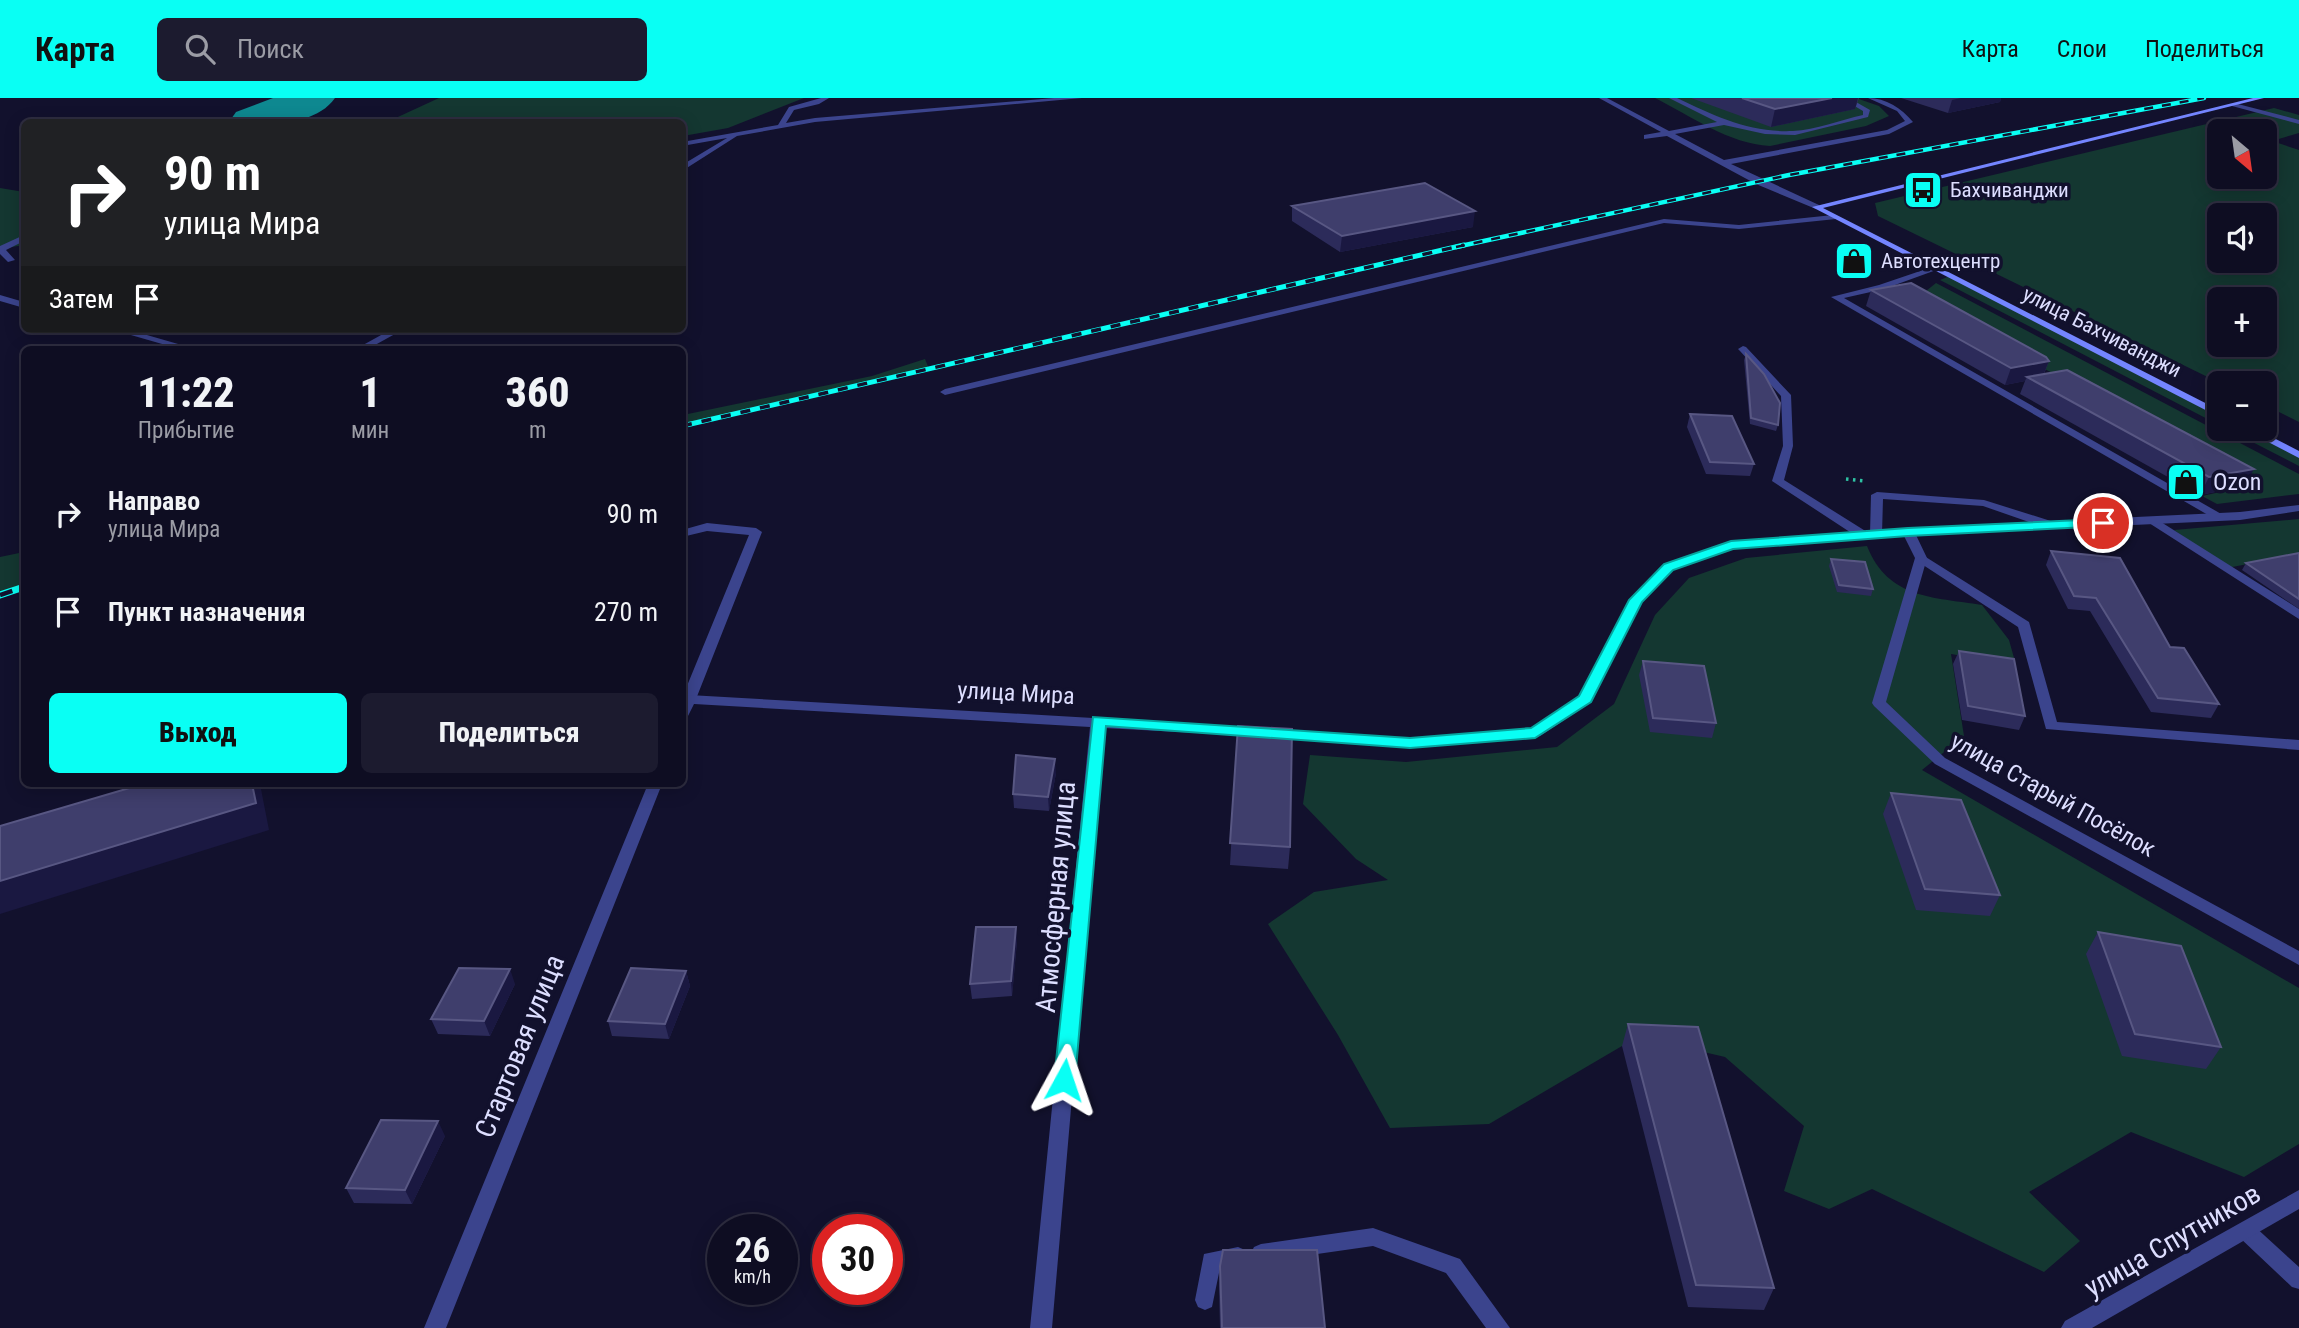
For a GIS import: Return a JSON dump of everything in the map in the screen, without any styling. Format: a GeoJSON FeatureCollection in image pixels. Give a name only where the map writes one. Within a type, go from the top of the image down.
{"type":"FeatureCollection","features":[{"type":"Feature","properties":{"kind":"main road"},"geometry":{"type":"LineString","coordinates":[[1816,206],[2261,98]]}},
{"type":"Feature","properties":{"kind":"main road","name":"улица Бахчиванджи"},"geometry":{"type":"LineString","coordinates":[[1816,206],[2207,408]]}},
{"type":"Feature","properties":{"kind":"main road"},"geometry":{"type":"LineString","coordinates":[[2272,441],[2299,455]]}},
{"type":"Feature","properties":{"kind":"street"},"geometry":{"type":"LineString","coordinates":[[781,125],[791,108],[817,103],[826,98]]}},
{"type":"Feature","properties":{"kind":"street"},"geometry":{"type":"LineString","coordinates":[[686,143],[781,125],[1079,98]]}},
{"type":"Feature","properties":{"kind":"street"},"geometry":{"type":"LineString","coordinates":[[1602,98],[1723,163],[1816,206]]}},
{"type":"Feature","properties":{"kind":"street"},"geometry":{"type":"LineString","coordinates":[[1672,98],[1724,123],[1786,134],[1866,116],[1867,110],[1863,106],[1844,98]]}},
{"type":"Feature","properties":{"kind":"street"},"geometry":{"type":"LineString","coordinates":[[1723,163],[1889,132],[1909,122],[1899,110],[1871,98]]}},
{"type":"Feature","properties":{"kind":"street"},"geometry":{"type":"LineString","coordinates":[[1879,102],[1900,98]]}},
{"type":"Feature","properties":{"kind":"street"},"geometry":{"type":"LineString","coordinates":[[2234,105],[2299,122]]}},
{"type":"Feature","properties":{"kind":"street"},"geometry":{"type":"LineString","coordinates":[[1647,137],[1724,123]]}},
{"type":"Feature","properties":{"kind":"street"},"geometry":{"type":"LineString","coordinates":[[686,167],[738,135]]}},
{"type":"Feature","properties":{"kind":"street"},"geometry":{"type":"LineString","coordinates":[[944,393],[1664,221],[1740,226],[1833,217]]}},
{"type":"Feature","properties":{"kind":"street"},"geometry":{"type":"LineString","coordinates":[[11,260],[0,249],[21,239]]}},
{"type":"Feature","properties":{"kind":"street"},"geometry":{"type":"LineString","coordinates":[[0,262],[21,258]]}},
{"type":"Feature","properties":{"kind":"street"},"geometry":{"type":"LineString","coordinates":[[1935,269],[1881,287],[1836,297],[2219,517]]}},
{"type":"Feature","properties":{"kind":"street"},"geometry":{"type":"LineString","coordinates":[[0,298],[21,303]]}},
{"type":"Feature","properties":{"kind":"street"},"geometry":{"type":"LineString","coordinates":[[131,333],[179,346]]}},
{"type":"Feature","properties":{"kind":"street"},"geometry":{"type":"LineString","coordinates":[[367,346],[391,333]]}},
{"type":"Feature","properties":{"kind":"street"},"geometry":{"type":"LineString","coordinates":[[1743,349],[1786,395],[1788,446],[1778,481],[1869,535],[1877,495],[1984,503],[2053,526]]}},
{"type":"Feature","properties":{"kind":"street"},"geometry":{"type":"LineString","coordinates":[[1999,392],[2023,387]]}},
{"type":"Feature","properties":{"kind":"street","name":"улица Мира"},"geometry":{"type":"LineString","coordinates":[[689,699],[1098,721],[1410,743],[1535,733],[1586,699],[1636,600],[1668,567],[1731,545],[1908,532],[2219,517],[2299,508]]}},
{"type":"Feature","properties":{"kind":"street"},"geometry":{"type":"LineString","coordinates":[[2153,521],[2299,615]]}},
{"type":"Feature","properties":{"kind":"street"},"geometry":{"type":"LineString","coordinates":[[686,533],[707,527],[756,532],[686,706]]}},
{"type":"Feature","properties":{"kind":"street"},"geometry":{"type":"LineString","coordinates":[[1908,532],[1921,558],[2024,625],[2051,726],[2299,745]]}},
{"type":"Feature","properties":{"kind":"street","name":"улица Старый Посёлок"},"geometry":{"type":"LineString","coordinates":[[1921,558],[1880,703],[1940,761],[2299,959]]}},
{"type":"Feature","properties":{"kind":"street","name":"Атмосферная улица"},"geometry":{"type":"LineString","coordinates":[[1041,1328],[1098,721]]}},
{"type":"Feature","properties":{"kind":"street","name":"Стартовая улица"},"geometry":{"type":"LineString","coordinates":[[435,1328],[654,787]]}},
{"type":"Feature","properties":{"kind":"street","name":"улица Спутников"},"geometry":{"type":"LineString","coordinates":[[2073,1328],[2299,1199]]}},
{"type":"Feature","properties":{"kind":"street"},"geometry":{"type":"LineString","coordinates":[[2246,1231],[2299,1280]]}},
{"type":"Feature","properties":{"kind":"street"},"geometry":{"type":"LineString","coordinates":[[1205,1300],[1211,1260],[1373,1237],[1453,1266],[1499,1328]]}},
{"type":"Feature","properties":{"kind":"green space"},"geometry":{"type":"Polygon","coordinates":[[[439,98],[804,98],[728,128],[686,135],[686,119],[394,119],[439,98]]]}},
{"type":"Feature","properties":{"kind":"green space"},"geometry":{"type":"Polygon","coordinates":[[[1655,98],[1856,98],[1879,106],[1889,116],[1866,126],[1770,146],[1725,135],[1655,98]]]}},
{"type":"Feature","properties":{"kind":"green space"},"geometry":{"type":"Polygon","coordinates":[[[2274,108],[2299,115],[2299,133],[2277,140],[2277,119],[2228,119],[2274,108]]]}},
{"type":"Feature","properties":{"kind":"green space"},"geometry":{"type":"Polygon","coordinates":[[[2207,124],[2207,189],[2277,189],[2277,143],[2299,150],[2299,422],[2277,411],[2277,371],[2207,371],[2207,377],[1878,216],[1875,203],[2207,124]]]}},
{"type":"Feature","properties":{"kind":"green space"},"geometry":{"type":"Polygon","coordinates":[[[0,188],[21,192],[21,246],[0,249],[0,188]]]}},
{"type":"Feature","properties":{"kind":"green space"},"geometry":{"type":"Polygon","coordinates":[[[1950,276],[2207,410],[2207,419],[1940,280],[1950,276]]]}},
{"type":"Feature","properties":{"kind":"green space"},"geometry":{"type":"Polygon","coordinates":[[[1936,283],[2207,426],[2207,441],[2236,441],[2299,474],[2299,494],[2217,504],[2202,496],[2248,486],[2080,395],[2087,392],[1916,299],[1936,283]]]}},
{"type":"Feature","properties":{"kind":"green space"},"geometry":{"type":"Polygon","coordinates":[[[925,359],[929,369],[686,425],[686,414],[872,376],[925,359]]]}},
{"type":"Feature","properties":{"kind":"green space"},"geometry":{"type":"Polygon","coordinates":[[[2250,441],[2268,441],[2299,457],[2299,466],[2250,441]]]}},
{"type":"Feature","properties":{"kind":"green space"},"geometry":{"type":"Polygon","coordinates":[[[2299,519],[2299,554],[2227,568],[2174,530],[2299,519]]]}},
{"type":"Feature","properties":{"kind":"green space"},"geometry":{"type":"Polygon","coordinates":[[[1867,546],[1876,563],[1900,586],[1930,597],[1982,605],[2009,640],[2016,665],[1951,654],[1964,736],[1922,770],[2299,988],[2299,1144],[2244,1177],[2131,1132],[2029,1192],[2080,1241],[2044,1272],[1872,1189],[1829,1209],[1784,1191],[1804,1126],[1725,1057],[1691,1049],[1622,1046],[1489,1124],[1390,1128],[1338,1035],[1268,924],[1314,892],[1388,880],[1356,859],[1303,804],[1310,755],[1406,762],[1557,747],[1614,704],[1655,615],[1689,578],[1746,558],[1867,546]]]}},
{"type":"Feature","properties":{"kind":"green space"},"geometry":{"type":"Polygon","coordinates":[[[21,553],[21,588],[0,595],[0,557],[21,553]]]}},
{"type":"Feature","properties":{"kind":"building"},"geometry":{"type":"Polygon","coordinates":[[[1742,98],[1832,98],[1775,109],[1742,98]]]}},
{"type":"Feature","properties":{"kind":"building"},"geometry":{"type":"Polygon","coordinates":[[[1425,183],[1475,211],[1342,236],[1292,206],[1425,183]]]}},
{"type":"Feature","properties":{"kind":"building"},"geometry":{"type":"Polygon","coordinates":[[[1911,283],[2049,361],[2011,368],[1871,290],[1911,283]]]}},
{"type":"Feature","properties":{"kind":"building"},"geometry":{"type":"Polygon","coordinates":[[[1746,354],[1764,374],[1780,403],[1778,425],[1751,418],[1746,354]]]}},
{"type":"Feature","properties":{"kind":"building"},"geometry":{"type":"Polygon","coordinates":[[[2067,370],[2254,469],[2209,477],[2027,377],[2067,370]]]}},
{"type":"Feature","properties":{"kind":"building"},"geometry":{"type":"Polygon","coordinates":[[[1690,414],[1732,416],[1754,464],[1710,462],[1690,414]]]}},
{"type":"Feature","properties":{"kind":"building"},"geometry":{"type":"Polygon","coordinates":[[[2051,551],[2120,558],[2170,647],[2184,648],[2219,704],[2158,698],[2096,598],[2074,596],[2051,551]]]}},
{"type":"Feature","properties":{"kind":"building"},"geometry":{"type":"Polygon","coordinates":[[[2299,553],[2299,599],[2246,563],[2299,553]]]}},
{"type":"Feature","properties":{"kind":"building"},"geometry":{"type":"Polygon","coordinates":[[[1831,559],[1865,562],[1873,589],[1839,585],[1831,559]]]}},
{"type":"Feature","properties":{"kind":"building"},"geometry":{"type":"Polygon","coordinates":[[[1959,651],[2014,659],[2025,716],[1968,706],[1959,651]]]}},
{"type":"Feature","properties":{"kind":"building"},"geometry":{"type":"Polygon","coordinates":[[[1643,661],[1704,666],[1716,723],[1653,718],[1643,661]]]}},
{"type":"Feature","properties":{"kind":"building"},"geometry":{"type":"Polygon","coordinates":[[[1238,726],[1292,729],[1290,847],[1230,843],[1238,726]]]}},
{"type":"Feature","properties":{"kind":"building"},"geometry":{"type":"Polygon","coordinates":[[[1016,755],[1055,759],[1048,797],[1013,794],[1016,755]]]}},
{"type":"Feature","properties":{"kind":"building"},"geometry":{"type":"Polygon","coordinates":[[[133,787],[253,787],[256,803],[0,881],[0,826],[133,787]]]}},
{"type":"Feature","properties":{"kind":"building"},"geometry":{"type":"Polygon","coordinates":[[[1891,793],[1961,800],[2000,895],[1925,889],[1891,793]]]}},
{"type":"Feature","properties":{"kind":"building"},"geometry":{"type":"Polygon","coordinates":[[[976,927],[1016,927],[1011,981],[970,984],[976,927]]]}},
{"type":"Feature","properties":{"kind":"building"},"geometry":{"type":"Polygon","coordinates":[[[2098,932],[2181,946],[2221,1047],[2135,1034],[2098,932]]]}},
{"type":"Feature","properties":{"kind":"building"},"geometry":{"type":"Polygon","coordinates":[[[459,968],[510,969],[484,1021],[431,1019],[459,968]]]}},
{"type":"Feature","properties":{"kind":"building"},"geometry":{"type":"Polygon","coordinates":[[[631,968],[686,971],[665,1024],[608,1021],[631,968]]]}},
{"type":"Feature","properties":{"kind":"building"},"geometry":{"type":"Polygon","coordinates":[[[1628,1024],[1698,1027],[1774,1288],[1696,1285],[1628,1024]]]}},
{"type":"Feature","properties":{"kind":"building"},"geometry":{"type":"Polygon","coordinates":[[[381,1120],[438,1121],[405,1190],[346,1188],[381,1120]]]}},
{"type":"Feature","properties":{"kind":"building"},"geometry":{"type":"Polygon","coordinates":[[[1223,1250],[1317,1250],[1325,1328],[1222,1328],[1220,1266],[1223,1250]]]}},
{"type":"Feature","properties":{"kind":"taxiway"},"geometry":{"type":"LineString","coordinates":[[260,119],[313,98]]}},
{"type":"Feature","properties":{"kind":"railway"},"geometry":{"type":"LineString","coordinates":[[1456,247],[1789,175],[2204,98]]}},
{"type":"Feature","properties":{"kind":"railway"},"geometry":{"type":"LineString","coordinates":[[686,425],[1464,245]]}},
{"type":"Feature","properties":{"kind":"railway"},"geometry":{"type":"LineString","coordinates":[[0,595],[21,588]]}},
{"type":"Feature","properties":{"kind":"place","name":"Бахчиванджи"},"geometry":{"type":"Point","coordinates":[1923,190]}},
{"type":"Feature","properties":{"kind":"place","name":"Автотехцентр"},"geometry":{"type":"Point","coordinates":[1854,261]}},
{"type":"Feature","properties":{"kind":"place","name":"Ozon"},"geometry":{"type":"Point","coordinates":[2186,482]}},
{"type":"Feature","properties":{"kind":"route"},"geometry":{"type":"LineString","coordinates":[[1064,1080],[1098,721],[1410,743],[1535,733],[1586,699],[1636,600],[1668,567],[1731,545],[1908,532],[2103,523]]}}]}
